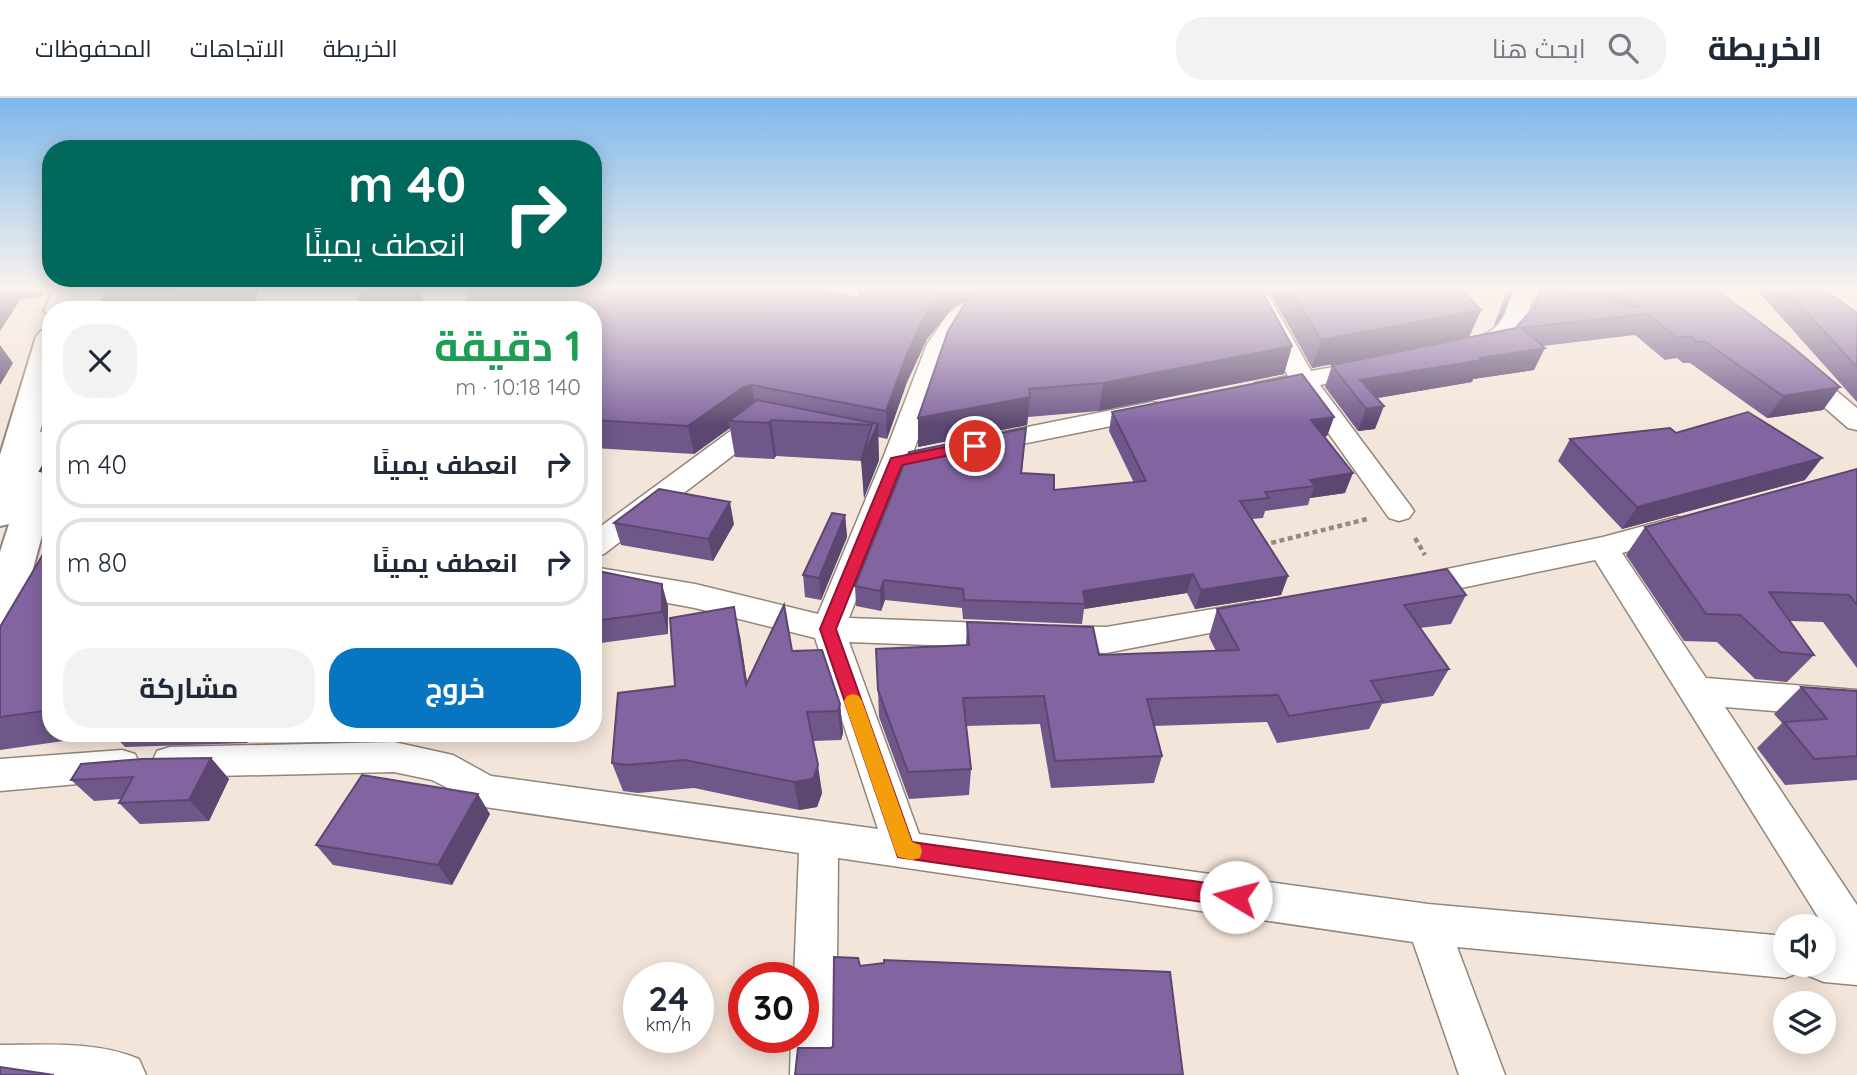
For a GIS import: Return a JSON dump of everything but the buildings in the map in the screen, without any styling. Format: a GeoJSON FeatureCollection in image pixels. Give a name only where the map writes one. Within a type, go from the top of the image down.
{"type":"FeatureCollection","features":[{"type":"Feature","properties":{"kind":"main road"},"geometry":{"type":"LineString","coordinates":[[0,617],[42,388]]}},
{"type":"Feature","properties":{"kind":"main road"},"geometry":{"type":"LineString","coordinates":[[20,512],[42,460]]}},
{"type":"Feature","properties":{"kind":"street"},"geometry":{"type":"LineString","coordinates":[[905,850],[828,629],[939,344],[945,335]]}},
{"type":"Feature","properties":{"kind":"street"},"geometry":{"type":"LineString","coordinates":[[1278,335],[1303,380],[1399,511]]}},
{"type":"Feature","properties":{"kind":"street"},"geometry":{"type":"LineString","coordinates":[[1445,352],[1496,342],[1503,335]]}},
{"type":"Feature","properties":{"kind":"street"},"geometry":{"type":"LineString","coordinates":[[1784,360],[1857,422]]}},
{"type":"Feature","properties":{"kind":"street"},"geometry":{"type":"LineString","coordinates":[[1238,393],[1393,362]]}},
{"type":"Feature","properties":{"kind":"street"},"geometry":{"type":"LineString","coordinates":[[961,448],[1172,406]]}},
{"type":"Feature","properties":{"kind":"street"},"geometry":{"type":"LineString","coordinates":[[602,540],[757,424],[796,432]]}},
{"type":"Feature","properties":{"kind":"street"},"geometry":{"type":"LineString","coordinates":[[1388,592],[1603,548],[1707,519]]}},
{"type":"Feature","properties":{"kind":"street"},"geometry":{"type":"LineString","coordinates":[[1603,548],[1857,942]]}},
{"type":"Feature","properties":{"kind":"street"},"geometry":{"type":"LineString","coordinates":[[602,580],[695,596],[828,629],[1106,639],[1281,610]]}},
{"type":"Feature","properties":{"kind":"street"},"geometry":{"type":"LineString","coordinates":[[1693,691],[1857,704]]}},
{"type":"Feature","properties":{"kind":"street"},"geometry":{"type":"LineString","coordinates":[[0,775],[162,762],[394,757],[440,766],[485,791],[1428,924],[1773,956]]}},
{"type":"Feature","properties":{"kind":"street"},"geometry":{"type":"LineString","coordinates":[[813,1075],[820,838]]}},
{"type":"Feature","properties":{"kind":"street"},"geometry":{"type":"LineString","coordinates":[[1428,924],[1482,1075]]}},
{"type":"Feature","properties":{"kind":"street"},"geometry":{"type":"LineString","coordinates":[[1836,962],[1857,964]]}},
{"type":"Feature","properties":{"kind":"street"},"geometry":{"type":"LineString","coordinates":[[0,1068],[75,1068],[123,1075]]}},
{"type":"Feature","properties":{"kind":"path"},"geometry":{"type":"LineString","coordinates":[[1257,547],[1399,511],[1441,582]]}},
{"type":"Feature","properties":{"kind":"slow traffic"},"geometry":{"type":"LineString","coordinates":[[853,701],[905,850],[912,851]]}},
{"type":"Feature","properties":{"kind":"route"},"geometry":{"type":"LineString","coordinates":[[975,446],[896,461],[828,629],[905,850],[1236,897]]}}]}
